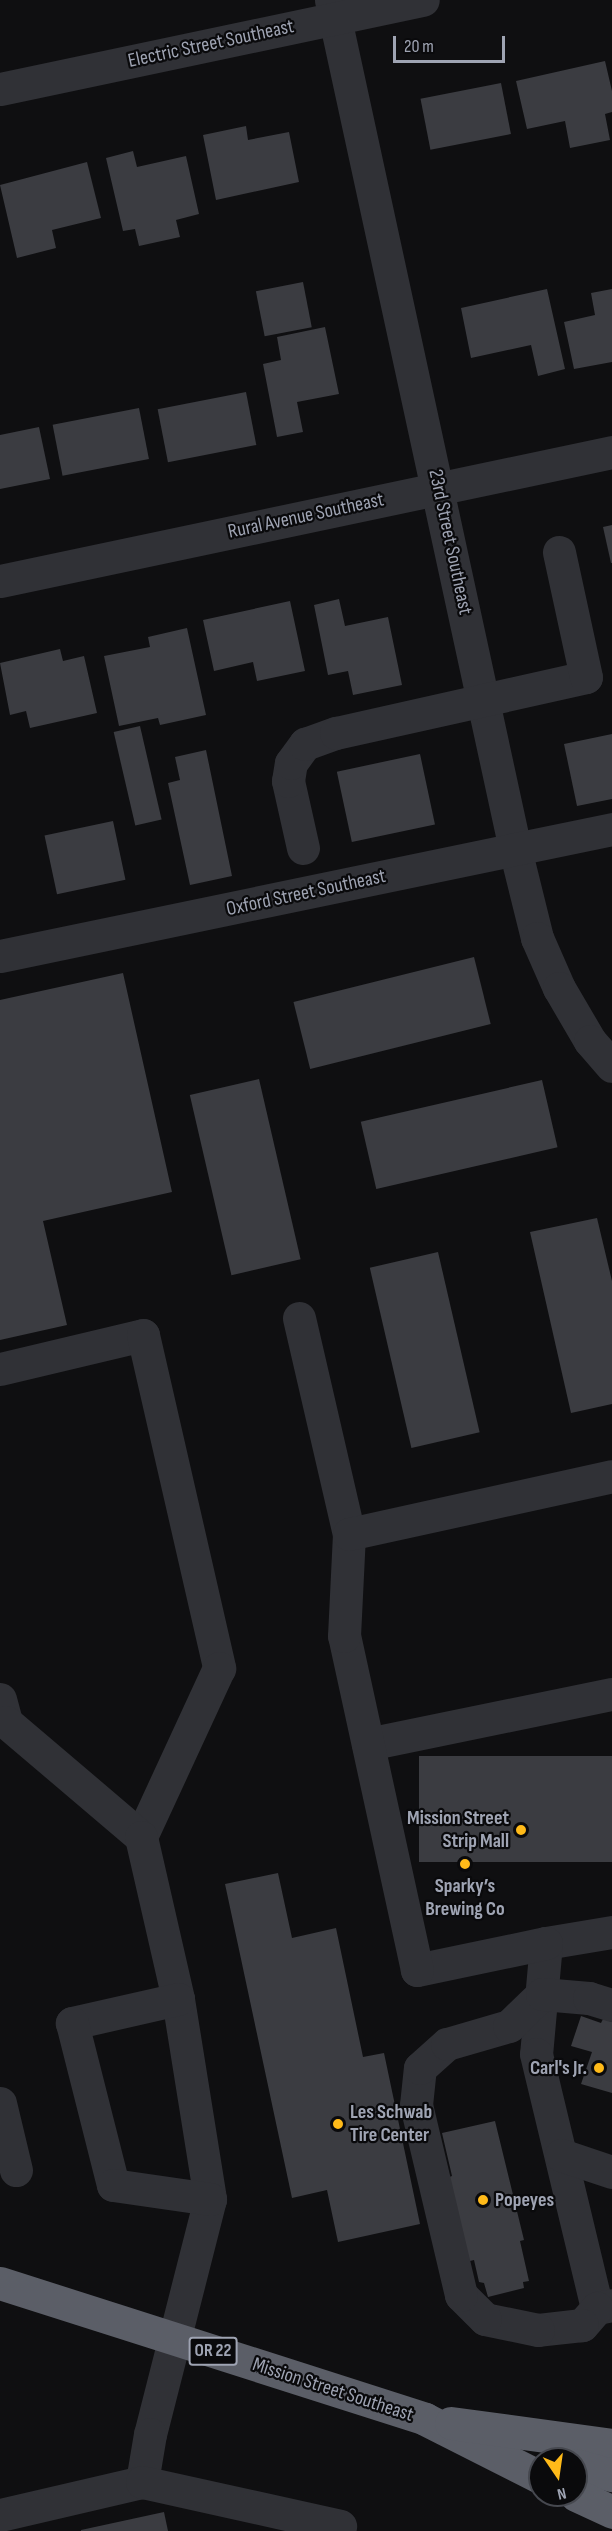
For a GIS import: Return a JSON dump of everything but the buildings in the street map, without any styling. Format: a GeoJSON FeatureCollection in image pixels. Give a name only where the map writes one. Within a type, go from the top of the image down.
{"type":"FeatureCollection","features":[{"type":"Feature","properties":{"kind":"highway","name":"Mission Street Southeast"},"geometry":{"type":"LineString","coordinates":[[0,2283],[425,2420],[528,2471]]}},
{"type":"Feature","properties":{"kind":"highway","name":"Mission Street Southeast"},"geometry":{"type":"LineString","coordinates":[[425,2420],[612,2445]]}},
{"type":"Feature","properties":{"kind":"highway"},"geometry":{"type":"LineString","coordinates":[[425,2420],[528,2450]]}},
{"type":"Feature","properties":{"kind":"highway"},"geometry":{"type":"LineString","coordinates":[[588,2468],[612,2475]]}},
{"type":"Feature","properties":{"kind":"highway"},"geometry":{"type":"LineString","coordinates":[[588,2500],[612,2512]]}},
{"type":"Feature","properties":{"kind":"street","name":"Electric Street Southeast"},"geometry":{"type":"LineString","coordinates":[[0,89],[333,9],[423,0]]}},
{"type":"Feature","properties":{"kind":"street","name":"23rd Street Southeast"},"geometry":{"type":"LineString","coordinates":[[333,9],[515,849],[537,938],[554,977],[590,1041],[612,1066]]}},
{"type":"Feature","properties":{"kind":"street","name":"Rural Avenue Southeast"},"geometry":{"type":"LineString","coordinates":[[0,581],[612,452]]}},
{"type":"Feature","properties":{"kind":"street"},"geometry":{"type":"LineString","coordinates":[[303,848],[288,781],[291,763],[305,744],[336,733],[586,676],[559,552]]}},
{"type":"Feature","properties":{"kind":"street","name":"Oxford Street Southeast"},"geometry":{"type":"LineString","coordinates":[[0,956],[612,829]]}},
{"type":"Feature","properties":{"kind":"street"},"geometry":{"type":"LineString","coordinates":[[299,1318],[348,1534],[344,1636],[417,1970],[546,1943],[612,1932]]}},
{"type":"Feature","properties":{"kind":"street"},"geometry":{"type":"LineString","coordinates":[[0,1369],[143,1335],[219,1668],[141,1837]]}},
{"type":"Feature","properties":{"kind":"street"},"geometry":{"type":"LineString","coordinates":[[348,1534],[612,1476]]}},
{"type":"Feature","properties":{"kind":"street"},"geometry":{"type":"LineString","coordinates":[[368,1744],[612,1694]]}},
{"type":"Feature","properties":{"kind":"street"},"geometry":{"type":"LineString","coordinates":[[0,1699],[6,1722],[141,1837],[178,1999],[210,2199],[150,2434],[142,2482]]}},
{"type":"Feature","properties":{"kind":"street"},"geometry":{"type":"LineString","coordinates":[[546,1943],[542,1994],[536,2054],[561,2155],[604,2307],[582,2325],[538,2330],[485,2319],[461,2295],[416,2105],[420,2068],[447,2044],[508,2026],[542,1994],[589,1998],[612,2005]]}},
{"type":"Feature","properties":{"kind":"street"},"geometry":{"type":"LineString","coordinates":[[178,1999],[72,2023],[113,2185],[210,2199]]}},
{"type":"Feature","properties":{"kind":"street"},"geometry":{"type":"LineString","coordinates":[[0,2103],[16,2170]]}},
{"type":"Feature","properties":{"kind":"street"},"geometry":{"type":"LineString","coordinates":[[561,2155],[612,2172]]}},
{"type":"Feature","properties":{"kind":"street"},"geometry":{"type":"LineString","coordinates":[[0,2515],[142,2482],[340,2526]]}},
{"type":"Feature","properties":{"kind":"place","name":"Mission Street Strip Mall"},"geometry":{"type":"Point","coordinates":[521,1830]}},
{"type":"Feature","properties":{"kind":"place","name":"Sparky’s Brewing Co"},"geometry":{"type":"Point","coordinates":[465,1864]}},
{"type":"Feature","properties":{"kind":"place","name":"Carl's Jr."},"geometry":{"type":"Point","coordinates":[599,2068]}},
{"type":"Feature","properties":{"kind":"place","name":"Les Schwab Tire Center"},"geometry":{"type":"Point","coordinates":[338,2124]}},
{"type":"Feature","properties":{"kind":"place","name":"Popeyes"},"geometry":{"type":"Point","coordinates":[483,2200]}}]}
